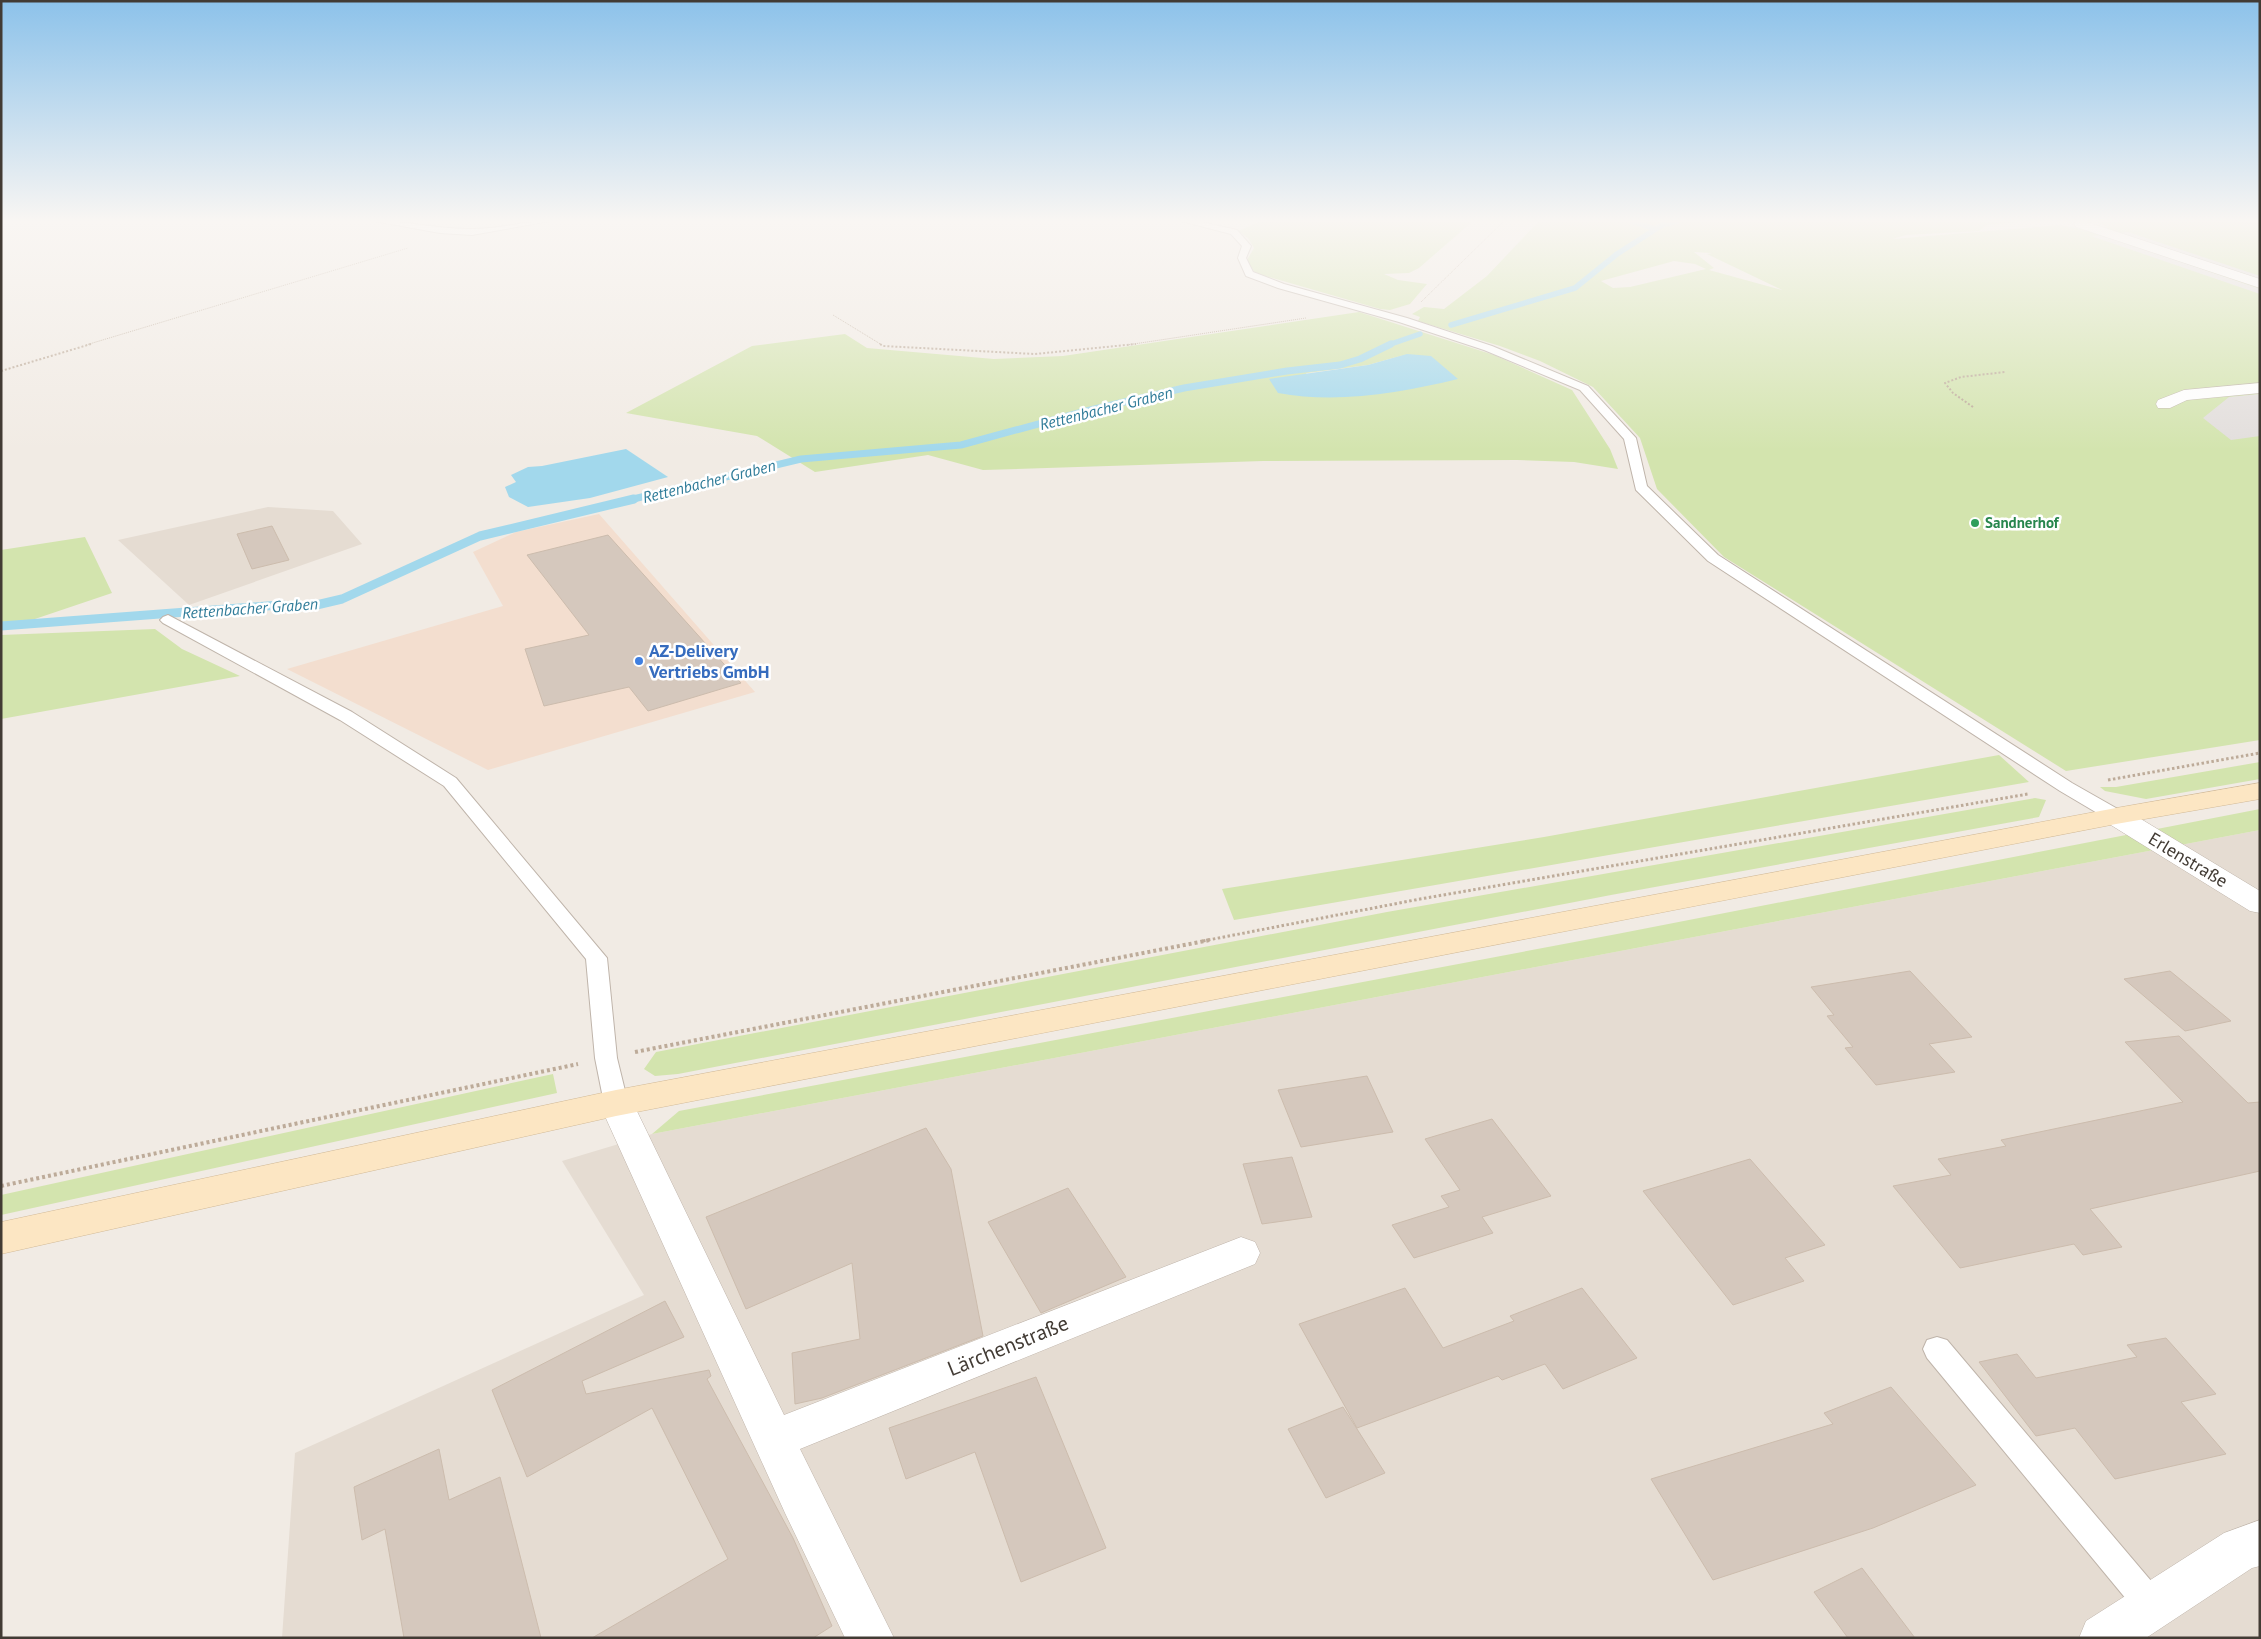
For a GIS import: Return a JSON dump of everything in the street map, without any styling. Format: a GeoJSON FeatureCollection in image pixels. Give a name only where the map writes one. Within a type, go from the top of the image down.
{"type":"FeatureCollection","features":[{"type":"Feature","properties":{"kind":"main road"},"geometry":{"type":"LineString","coordinates":[[1,1238],[616,1103],[2116,816],[2260,791]]}},
{"type":"Feature","properties":{"kind":"street"},"geometry":{"type":"LineString","coordinates":[[2164,404],[2184,395],[2260,388]]}},
{"type":"Feature","properties":{"kind":"street","name":"Erlenstraße"},"geometry":{"type":"LineString","coordinates":[[2116,816],[2260,904]]}},
{"type":"Feature","properties":{"kind":"street"},"geometry":{"type":"LineString","coordinates":[[616,1103],[870,1638]]}},
{"type":"Feature","properties":{"kind":"street","name":"Lärchenstraße"},"geometry":{"type":"LineString","coordinates":[[774,1439],[1241,1253]]}},
{"type":"Feature","properties":{"kind":"street"},"geometry":{"type":"LineString","coordinates":[[2104,1638],[2240,1549],[2260,1543]]}},
{"type":"Feature","properties":{"kind":"lane"},"geometry":{"type":"LineString","coordinates":[[1320,297],[1403,320],[1488,348],[1584,388],[1630,438],[1641,487],[1713,558],[2066,787],[2116,816]]}},
{"type":"Feature","properties":{"kind":"lane"},"geometry":{"type":"LineString","coordinates":[[168,620],[346,716],[450,782],[596,958],[606,1058],[616,1103]]}},
{"type":"Feature","properties":{"kind":"lane"},"geometry":{"type":"LineString","coordinates":[[1937,1349],[2152,1606]]}},
{"type":"Feature","properties":{"kind":"path"},"geometry":{"type":"LineString","coordinates":[[1,370],[244,297]]}},
{"type":"Feature","properties":{"kind":"path"},"geometry":{"type":"LineString","coordinates":[[1403,320],[1426,297]]}},
{"type":"Feature","properties":{"kind":"path"},"geometry":{"type":"LineString","coordinates":[[833,315],[883,346],[1035,354],[1129,345],[1359,309]]}},
{"type":"Feature","properties":{"kind":"path"},"geometry":{"type":"LineString","coordinates":[[1973,407],[1953,393],[1945,383],[1960,377],[2005,372]]}},
{"type":"Feature","properties":{"kind":"path"},"geometry":{"type":"LineString","coordinates":[[2104,780],[2260,753]]}},
{"type":"Feature","properties":{"kind":"path"},"geometry":{"type":"LineString","coordinates":[[634,1053],[1420,899],[2031,794]]}},
{"type":"Feature","properties":{"kind":"path"},"geometry":{"type":"LineString","coordinates":[[1,1186],[573,1065]]}},
{"type":"Feature","properties":{"kind":"shaded area"},"geometry":{"type":"Polygon","coordinates":[[[2260,394],[2260,436],[2231,440],[2203,418],[2229,397],[2260,394]]]}},
{"type":"Feature","properties":{"kind":"shaded area"},"geometry":{"type":"Polygon","coordinates":[[[268,507],[333,511],[362,544],[189,605],[118,540],[268,507]]]}},
{"type":"Feature","properties":{"kind":"shaded area"},"geometry":{"type":"Polygon","coordinates":[[[599,514],[755,692],[488,770],[287,669],[503,606],[473,552],[516,532],[599,514]]]}},
{"type":"Feature","properties":{"kind":"shaded area"},"geometry":{"type":"Polygon","coordinates":[[[2260,830],[2260,1638],[282,1638],[295,1453],[644,1295],[562,1161],[652,1134],[2260,830]]]}},
{"type":"Feature","properties":{"kind":"green space"},"geometry":{"type":"Polygon","coordinates":[[[1340,297],[1416,297],[1410,304],[1390,310],[1340,297]]]}},
{"type":"Feature","properties":{"kind":"green space","name":"Sandnerhof"},"geometry":{"type":"Polygon","coordinates":[[[1459,297],[2260,297],[2260,740],[2066,771],[1724,557],[1657,489],[1640,438],[1593,387],[1540,361],[1500,346],[1418,321],[1420,317],[1412,314],[1424,307],[1444,309],[1459,297]]]}},
{"type":"Feature","properties":{"kind":"green space"},"geometry":{"type":"Polygon","coordinates":[[[1359,312],[1494,355],[1572,390],[1610,449],[1618,469],[1574,462],[1517,460],[1263,461],[983,470],[928,455],[815,472],[757,436],[626,413],[752,346],[845,334],[867,348],[994,359],[1063,356],[1359,312]],[[1407,354],[1368,365],[1307,373],[1278,393],[1407,354]]]}},
{"type":"Feature","properties":{"kind":"green space"},"geometry":{"type":"Polygon","coordinates":[[[85,537],[112,593],[29,621],[1,623],[1,550],[85,537]]]}},
{"type":"Feature","properties":{"kind":"green space"},"geometry":{"type":"Polygon","coordinates":[[[155,629],[182,649],[240,676],[1,719],[1,635],[155,629]]]}},
{"type":"Feature","properties":{"kind":"green space"},"geometry":{"type":"Polygon","coordinates":[[[1999,755],[2029,782],[1234,920],[1222,889],[1544,837],[1999,755]]]}},
{"type":"Feature","properties":{"kind":"green space"},"geometry":{"type":"Polygon","coordinates":[[[2260,762],[2260,779],[2146,799],[2105,791],[2100,787],[2116,787],[2260,762]]]}},
{"type":"Feature","properties":{"kind":"green space"},"geometry":{"type":"Polygon","coordinates":[[[2035,798],[2046,800],[2039,817],[1611,895],[678,1074],[655,1076],[644,1069],[656,1052],[1387,912],[2035,798]]]}},
{"type":"Feature","properties":{"kind":"green space"},"geometry":{"type":"Polygon","coordinates":[[[2260,809],[2260,830],[652,1134],[679,1111],[1617,934],[2260,809]]]}},
{"type":"Feature","properties":{"kind":"green space"},"geometry":{"type":"Polygon","coordinates":[[[553,1074],[557,1093],[1,1215],[1,1195],[553,1074]]]}},
{"type":"Feature","properties":{"kind":"water"},"geometry":{"type":"Polygon","coordinates":[[[1407,354],[1431,356],[1458,379],[1414,389],[1346,397],[1323,397],[1278,393],[1269,379],[1368,365],[1407,354]]]}},
{"type":"Feature","properties":{"kind":"water"},"geometry":{"type":"Polygon","coordinates":[[[626,449],[668,477],[590,498],[528,507],[509,497],[505,487],[516,482],[511,475],[528,467],[542,466],[626,449]]]}},
{"type":"Feature","properties":{"kind":"building"},"geometry":{"type":"Polygon","coordinates":[[[272,526],[289,560],[252,569],[237,534],[272,526]]]}},
{"type":"Feature","properties":{"kind":"building"},"geometry":{"type":"Polygon","coordinates":[[[608,535],[741,683],[648,711],[629,687],[544,706],[525,649],[589,635],[527,555],[608,535]]]}},
{"type":"Feature","properties":{"kind":"building"},"geometry":{"type":"Polygon","coordinates":[[[1910,971],[1972,1037],[1929,1044],[1955,1072],[1876,1085],[1845,1048],[1853,1047],[1827,1016],[1834,1015],[1811,987],[1910,971]]]}},
{"type":"Feature","properties":{"kind":"building"},"geometry":{"type":"Polygon","coordinates":[[[2170,971],[2231,1021],[2185,1031],[2124,979],[2170,971]]]}},
{"type":"Feature","properties":{"kind":"building"},"geometry":{"type":"Polygon","coordinates":[[[2179,1036],[2248,1103],[2260,1102],[2260,1171],[2090,1209],[2122,1247],[2083,1255],[2074,1244],[1960,1268],[1893,1186],[1951,1175],[1938,1159],[2006,1146],[2001,1140],[2183,1102],[2125,1042],[2179,1036]]]}},
{"type":"Feature","properties":{"kind":"building"},"geometry":{"type":"Polygon","coordinates":[[[1367,1076],[1393,1132],[1301,1147],[1278,1090],[1367,1076]]]}},
{"type":"Feature","properties":{"kind":"building"},"geometry":{"type":"Polygon","coordinates":[[[1492,1119],[1551,1196],[1482,1217],[1493,1233],[1414,1258],[1392,1225],[1449,1207],[1441,1196],[1460,1190],[1425,1139],[1492,1119]]]}},
{"type":"Feature","properties":{"kind":"building"},"geometry":{"type":"Polygon","coordinates":[[[926,1128],[951,1169],[983,1336],[822,1398],[795,1404],[792,1353],[860,1339],[852,1263],[746,1309],[706,1217],[926,1128]]]}},
{"type":"Feature","properties":{"kind":"building"},"geometry":{"type":"Polygon","coordinates":[[[1292,1157],[1312,1217],[1262,1224],[1243,1164],[1292,1157]]]}},
{"type":"Feature","properties":{"kind":"building"},"geometry":{"type":"Polygon","coordinates":[[[1750,1159],[1825,1245],[1785,1258],[1804,1281],[1733,1305],[1643,1191],[1750,1159]]]}},
{"type":"Feature","properties":{"kind":"building"},"geometry":{"type":"Polygon","coordinates":[[[1068,1188],[1126,1277],[1041,1313],[988,1222],[1068,1188]]]}},
{"type":"Feature","properties":{"kind":"building"},"geometry":{"type":"Polygon","coordinates":[[[1405,1288],[1443,1348],[1514,1321],[1510,1316],[1582,1288],[1637,1358],[1563,1389],[1545,1364],[1502,1380],[1498,1376],[1357,1428],[1299,1324],[1405,1288]]]}},
{"type":"Feature","properties":{"kind":"building"},"geometry":{"type":"Polygon","coordinates":[[[665,1301],[684,1337],[582,1381],[586,1394],[709,1370],[711,1376],[707,1379],[793,1538],[832,1626],[813,1638],[592,1638],[728,1559],[652,1408],[527,1477],[492,1390],[665,1301]]]}},
{"type":"Feature","properties":{"kind":"building"},"geometry":{"type":"Polygon","coordinates":[[[2166,1338],[2216,1394],[2181,1402],[2226,1454],[2115,1479],[2075,1428],[2036,1436],[1979,1362],[2017,1354],[2036,1378],[2137,1357],[2127,1345],[2166,1338]]]}},
{"type":"Feature","properties":{"kind":"building"},"geometry":{"type":"Polygon","coordinates":[[[1036,1377],[1106,1548],[1021,1582],[975,1452],[906,1479],[889,1428],[1036,1377]]]}},
{"type":"Feature","properties":{"kind":"building"},"geometry":{"type":"Polygon","coordinates":[[[1891,1387],[1976,1485],[1873,1528],[1713,1580],[1651,1479],[1833,1424],[1824,1413],[1891,1387]]]}},
{"type":"Feature","properties":{"kind":"building"},"geometry":{"type":"Polygon","coordinates":[[[1343,1407],[1385,1473],[1326,1498],[1288,1429],[1343,1407]]]}},
{"type":"Feature","properties":{"kind":"building"},"geometry":{"type":"Polygon","coordinates":[[[439,1449],[449,1500],[500,1477],[541,1638],[404,1638],[385,1529],[362,1540],[354,1487],[439,1449]]]}},
{"type":"Feature","properties":{"kind":"building"},"geometry":{"type":"Polygon","coordinates":[[[1862,1568],[1915,1638],[1848,1638],[1814,1592],[1862,1568]]]}},
{"type":"Feature","properties":{"kind":"waterway","name":"Rettenbacher Graben"},"geometry":{"type":"LineString","coordinates":[[1451,325],[1543,297]]}},
{"type":"Feature","properties":{"kind":"waterway","name":"Rettenbacher Graben"},"geometry":{"type":"LineString","coordinates":[[1388,345],[1420,334]]}},
{"type":"Feature","properties":{"kind":"waterway","name":"Rettenbacher Graben"},"geometry":{"type":"LineString","coordinates":[[629,500],[801,459],[961,445],[1086,411],[1184,388],[1287,371],[1340,365],[1360,359],[1391,344]]}},
{"type":"Feature","properties":{"kind":"waterway","name":"Rettenbacher Graben"},"geometry":{"type":"LineString","coordinates":[[1,626],[279,605],[308,607],[342,599],[480,536],[634,499]]}},
{"type":"Feature","properties":{"kind":"place","name":"Sandnerhof"},"geometry":{"type":"Point","coordinates":[1975,523]}},
{"type":"Feature","properties":{"kind":"place","name":"AZ-Delivery Vertriebs GmbH"},"geometry":{"type":"Point","coordinates":[639,661]}}]}
